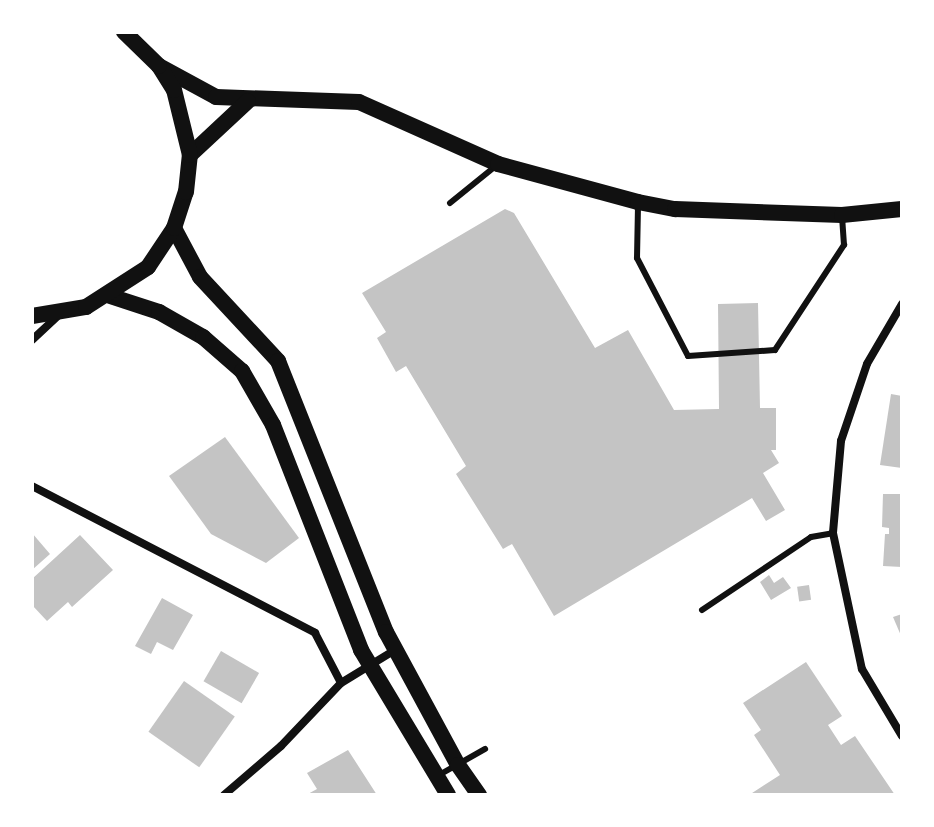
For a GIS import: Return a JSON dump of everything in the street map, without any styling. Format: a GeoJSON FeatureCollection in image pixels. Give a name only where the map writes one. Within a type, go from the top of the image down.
{"type":"FeatureCollection","features":[{"type":"Feature","properties":{"kind":"main road"},"geometry":{"type":"LineString","coordinates":[[124,32],[159,66],[216,97],[248,101],[290,96],[359,102],[498,164],[638,202],[675,209],[842,215],[902,209]]}},
{"type":"Feature","properties":{"kind":"main road"},"geometry":{"type":"LineString","coordinates":[[32,316],[60,314],[110,296],[148,267],[174,228],[186,192],[190,155],[184,117],[159,66]]}},
{"type":"Feature","properties":{"kind":"main road"},"geometry":{"type":"LineString","coordinates":[[190,155],[248,101]]}},
{"type":"Feature","properties":{"kind":"main road"},"geometry":{"type":"LineString","coordinates":[[174,228],[200,277],[278,361],[395,650],[458,765],[479,795]]}},
{"type":"Feature","properties":{"kind":"main road"},"geometry":{"type":"LineString","coordinates":[[110,296],[170,318],[203,337],[242,371],[273,425],[369,665],[448,795]]}},
{"type":"Feature","properties":{"kind":"street"},"geometry":{"type":"LineString","coordinates":[[902,304],[867,364],[841,441],[833,533],[862,669],[902,736]]}},
{"type":"Feature","properties":{"kind":"street"},"geometry":{"type":"LineString","coordinates":[[32,340],[60,314]]}},
{"type":"Feature","properties":{"kind":"street"},"geometry":{"type":"LineString","coordinates":[[32,486],[315,633],[341,683]]}},
{"type":"Feature","properties":{"kind":"street"},"geometry":{"type":"LineString","coordinates":[[224,795],[281,746],[341,683],[395,650]]}},
{"type":"Feature","properties":{"kind":"lane"},"geometry":{"type":"LineString","coordinates":[[450,203],[498,164]]}},
{"type":"Feature","properties":{"kind":"lane"},"geometry":{"type":"LineString","coordinates":[[638,202],[637,258],[688,356],[775,350],[844,245],[842,215]]}},
{"type":"Feature","properties":{"kind":"lane"},"geometry":{"type":"LineString","coordinates":[[702,610],[811,537],[833,533]]}},
{"type":"Feature","properties":{"kind":"lane"},"geometry":{"type":"LineString","coordinates":[[436,777],[485,749]]}},
{"type":"Feature","properties":{"kind":"building"},"geometry":{"type":"Polygon","coordinates":[[[505,209],[514,213],[595,348],[628,330],[674,410],[719,409],[718,304],[758,303],[760,408],[776,408],[776,450],[771,450],[779,463],[763,473],[785,510],[766,521],[752,498],[554,616],[512,544],[503,549],[456,474],[466,466],[406,366],[396,372],[377,338],[386,332],[362,293],[505,209]]]}},
{"type":"Feature","properties":{"kind":"building"},"geometry":{"type":"Polygon","coordinates":[[[891,394],[902,396],[902,468],[880,465],[891,394]]]}},
{"type":"Feature","properties":{"kind":"building"},"geometry":{"type":"Polygon","coordinates":[[[225,437],[299,538],[266,563],[211,534],[169,476],[225,437]]]}},
{"type":"Feature","properties":{"kind":"building"},"geometry":{"type":"Polygon","coordinates":[[[883,494],[902,494],[902,567],[883,566],[885,534],[889,534],[889,528],[882,527],[883,494]]]}},
{"type":"Feature","properties":{"kind":"building"},"geometry":{"type":"Polygon","coordinates":[[[32,533],[50,554],[32,570],[32,533]]]}},
{"type":"Feature","properties":{"kind":"building"},"geometry":{"type":"Polygon","coordinates":[[[80,535],[113,570],[72,607],[68,602],[47,621],[32,605],[32,579],[80,535]]]}},
{"type":"Feature","properties":{"kind":"building"},"geometry":{"type":"Polygon","coordinates":[[[769,575],[774,583],[783,577],[791,588],[771,600],[760,582],[769,575]]]}},
{"type":"Feature","properties":{"kind":"building"},"geometry":{"type":"Polygon","coordinates":[[[809,585],[811,600],[799,602],[797,587],[809,585]]]}},
{"type":"Feature","properties":{"kind":"building"},"geometry":{"type":"Polygon","coordinates":[[[162,598],[193,615],[173,650],[157,642],[151,654],[135,646],[162,598]]]}},
{"type":"Feature","properties":{"kind":"building"},"geometry":{"type":"Polygon","coordinates":[[[902,614],[902,638],[893,617],[902,614]]]}},
{"type":"Feature","properties":{"kind":"building"},"geometry":{"type":"Polygon","coordinates":[[[221,651],[259,673],[242,703],[204,681],[221,651]]]}},
{"type":"Feature","properties":{"kind":"building"},"geometry":{"type":"Polygon","coordinates":[[[806,662],[842,716],[828,725],[841,745],[855,736],[895,795],[749,795],[780,775],[754,735],[761,730],[743,703],[806,662]]]}},
{"type":"Feature","properties":{"kind":"building"},"geometry":{"type":"Polygon","coordinates":[[[184,681],[235,717],[199,767],[148,732],[184,681]]]}},
{"type":"Feature","properties":{"kind":"building"},"geometry":{"type":"Polygon","coordinates":[[[348,750],[377,795],[306,795],[317,789],[307,773],[348,750]]]}}]}
